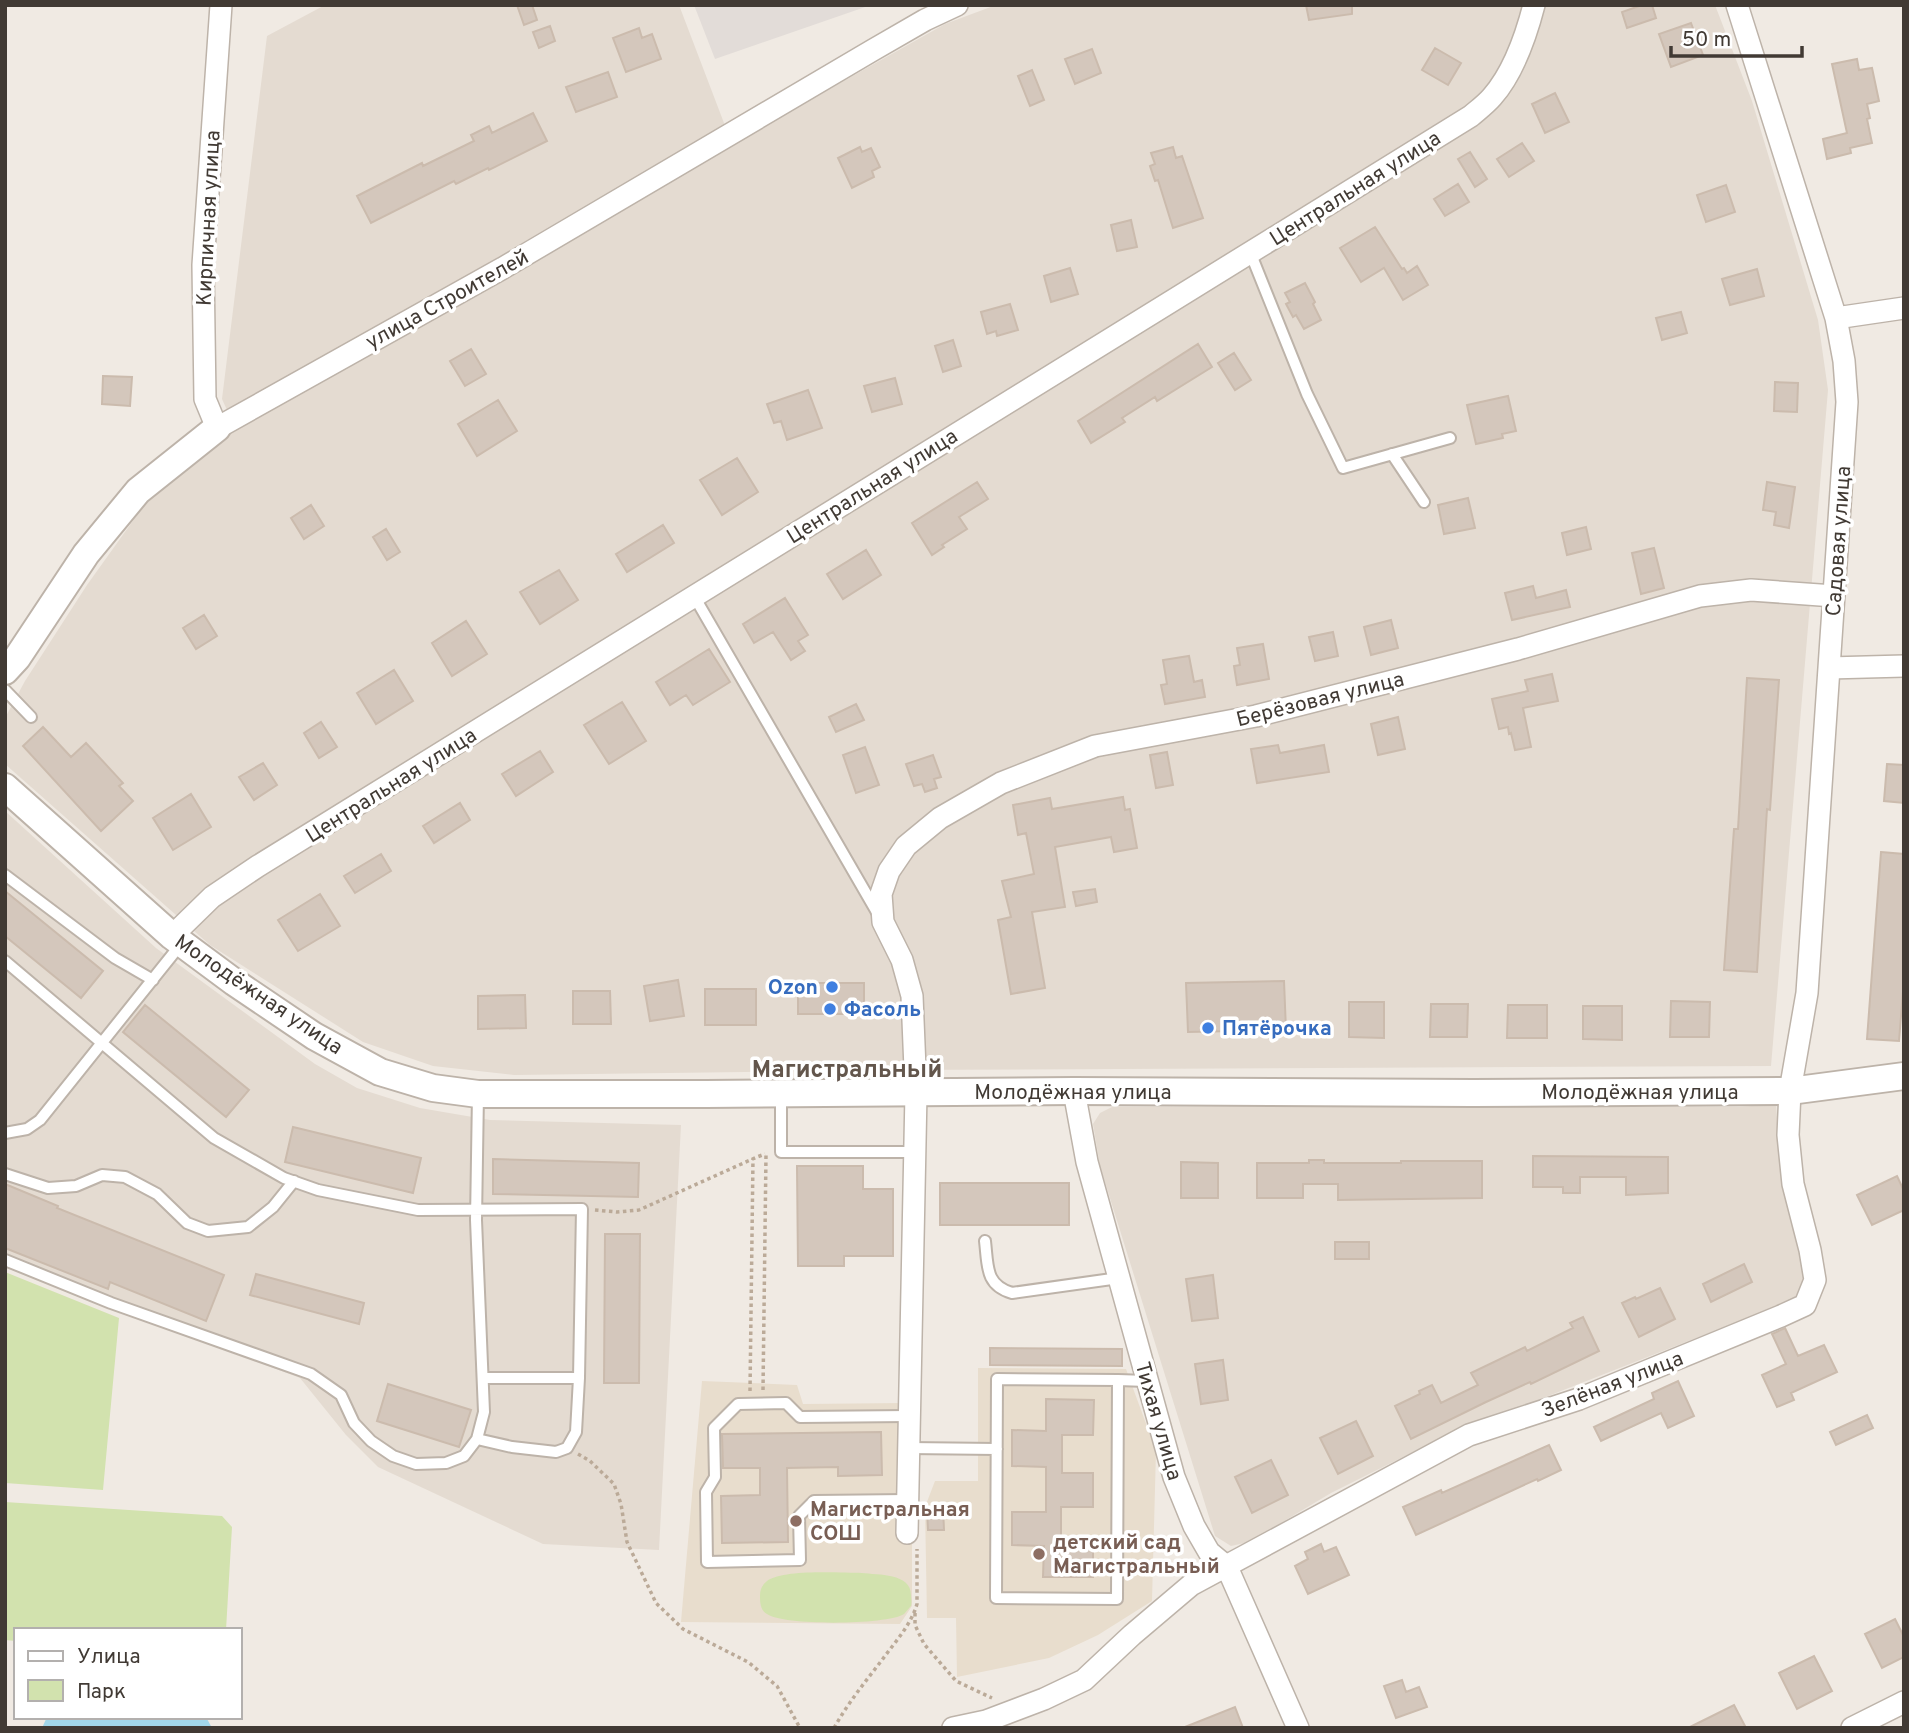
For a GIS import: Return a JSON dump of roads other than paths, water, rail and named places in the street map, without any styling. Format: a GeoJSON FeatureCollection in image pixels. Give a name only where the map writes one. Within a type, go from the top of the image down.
{"type":"FeatureCollection","features":[{"type":"Feature","properties":{"kind":"street","name":"Кирпичная улица"},"geometry":{"type":"LineString","coordinates":[[217,428],[205,399],[203,265],[221,5]]}},
{"type":"Feature","properties":{"kind":"street","name":"улица Строителей"},"geometry":{"type":"LineString","coordinates":[[5,671],[17,658],[86,554],[138,491],[217,428],[503,268],[873,50],[957,5]]}},
{"type":"Feature","properties":{"kind":"street","name":"Центральная улица"},"geometry":{"type":"LineString","coordinates":[[177,940],[212,897],[258,866],[1471,116],[1492,96],[1510,69],[1528,29],[1535,5]]}},
{"type":"Feature","properties":{"kind":"street","name":"Садовая улица"},"geometry":{"type":"LineString","coordinates":[[1737,5],[1836,318],[1844,361],[1847,402],[1807,993],[1790,1091]]}},
{"type":"Feature","properties":{"kind":"street"},"geometry":{"type":"LineString","coordinates":[[1836,318],[1904,308]]}},
{"type":"Feature","properties":{"kind":"street","name":"Берёзовая улица"},"geometry":{"type":"LineString","coordinates":[[883,922],[881,894],[889,871],[906,846],[940,818],[1001,783],[1096,746],[1256,716],[1518,649],[1700,596],[1751,590],[1834,596]]}},
{"type":"Feature","properties":{"kind":"street"},"geometry":{"type":"LineString","coordinates":[[1829,668],[1904,666]]}},
{"type":"Feature","properties":{"kind":"street","name":"Молодёжная улица"},"geometry":{"type":"LineString","coordinates":[[5,787],[177,940],[234,982],[314,1036],[380,1072],[433,1088],[478,1094],[1790,1091],[1904,1076]]}},
{"type":"Feature","properties":{"kind":"street"},"geometry":{"type":"LineString","coordinates":[[883,922],[902,960],[912,996],[916,1093],[907,1516]]}},
{"type":"Feature","properties":{"kind":"street","name":"Тихая улица"},"geometry":{"type":"LineString","coordinates":[[1074,1091],[1087,1162],[1174,1477],[1194,1526],[1209,1552],[1227,1567],[1298,1728]]}},
{"type":"Feature","properties":{"kind":"street","name":"Зелёная улица"},"geometry":{"type":"LineString","coordinates":[[953,1728],[986,1721],[1084,1680],[1191,1585],[1469,1435],[1579,1399],[1805,1305],[1815,1280],[1793,1184],[1788,1135],[1790,1091]]}},
{"type":"Feature","properties":{"kind":"street"},"geometry":{"type":"LineString","coordinates":[[1852,1728],[1904,1702]]}},
{"type":"Feature","properties":{"kind":"lane"},"geometry":{"type":"LineString","coordinates":[[1250,252],[1307,394],[1343,468],[1450,438]]}},
{"type":"Feature","properties":{"kind":"lane"},"geometry":{"type":"LineString","coordinates":[[1392,454],[1423,502]]}},
{"type":"Feature","properties":{"kind":"lane"},"geometry":{"type":"LineString","coordinates":[[694,596],[883,922]]}},
{"type":"Feature","properties":{"kind":"lane"},"geometry":{"type":"LineString","coordinates":[[5,690],[31,717]]}},
{"type":"Feature","properties":{"kind":"lane"},"geometry":{"type":"LineString","coordinates":[[5,875],[115,958],[153,980]]}},
{"type":"Feature","properties":{"kind":"lane"},"geometry":{"type":"LineString","coordinates":[[5,1133],[27,1129],[40,1120],[153,980],[177,940]]}},
{"type":"Feature","properties":{"kind":"lane"},"geometry":{"type":"LineString","coordinates":[[5,961],[214,1138],[293,1181],[318,1190],[418,1210],[582,1209],[576,1432],[567,1448],[556,1452],[512,1447],[477,1439]]}},
{"type":"Feature","properties":{"kind":"lane"},"geometry":{"type":"LineString","coordinates":[[5,1260],[111,1303],[311,1374],[341,1395],[354,1423],[371,1441],[393,1456],[416,1464],[446,1463],[464,1456],[477,1439],[484,1412],[476,1209],[478,1094]]}},
{"type":"Feature","properties":{"kind":"lane"},"geometry":{"type":"LineString","coordinates":[[781,1094],[781,1152],[915,1152]]}},
{"type":"Feature","properties":{"kind":"lane"},"geometry":{"type":"LineString","coordinates":[[5,1174],[48,1188],[76,1186],[102,1175],[125,1177],[157,1194],[187,1223],[208,1231],[248,1227],[273,1207],[293,1181]]}},
{"type":"Feature","properties":{"kind":"lane"},"geometry":{"type":"LineString","coordinates":[[985,1241],[989,1272],[993,1283],[1001,1290],[1012,1293],[1119,1278]]}},
{"type":"Feature","properties":{"kind":"lane"},"geometry":{"type":"LineString","coordinates":[[483,1378],[579,1378]]}},
{"type":"Feature","properties":{"kind":"lane"},"geometry":{"type":"LineString","coordinates":[[1118,1380],[1117,1599],[996,1598],[997,1379],[1118,1380],[1147,1381]]}},
{"type":"Feature","properties":{"kind":"lane"},"geometry":{"type":"LineString","coordinates":[[907,1516],[814,1501],[799,1516],[800,1560],[707,1562],[706,1492],[715,1477],[714,1428],[738,1404],[786,1403],[800,1417],[909,1416]]}},
{"type":"Feature","properties":{"kind":"lane"},"geometry":{"type":"LineString","coordinates":[[908,1448],[997,1449]]}},
{"type":"Feature","properties":{"kind":"water"},"geometry":{"type":"Polygon","coordinates":[[[46,1719],[207,1719],[212,1728],[42,1728],[46,1719]]]}},
{"type":"Feature","properties":{"kind":"place","name":"Ozon"},"geometry":{"type":"Point","coordinates":[832,987]}},
{"type":"Feature","properties":{"kind":"place","name":"Фасоль"},"geometry":{"type":"Point","coordinates":[830,1009]}},
{"type":"Feature","properties":{"kind":"place","name":"Пятёрочка"},"geometry":{"type":"Point","coordinates":[1208,1028]}},
{"type":"Feature","properties":{"kind":"place","name":"Магистральная СОШ"},"geometry":{"type":"Point","coordinates":[796,1521]}},
{"type":"Feature","properties":{"kind":"place","name":"детский сад Магистральный"},"geometry":{"type":"Point","coordinates":[1039,1554]}},
{"type":"Feature","properties":{"kind":"district","name":"Магистральный"},"geometry":{"type":"Point","coordinates":[847,1069]}}]}
